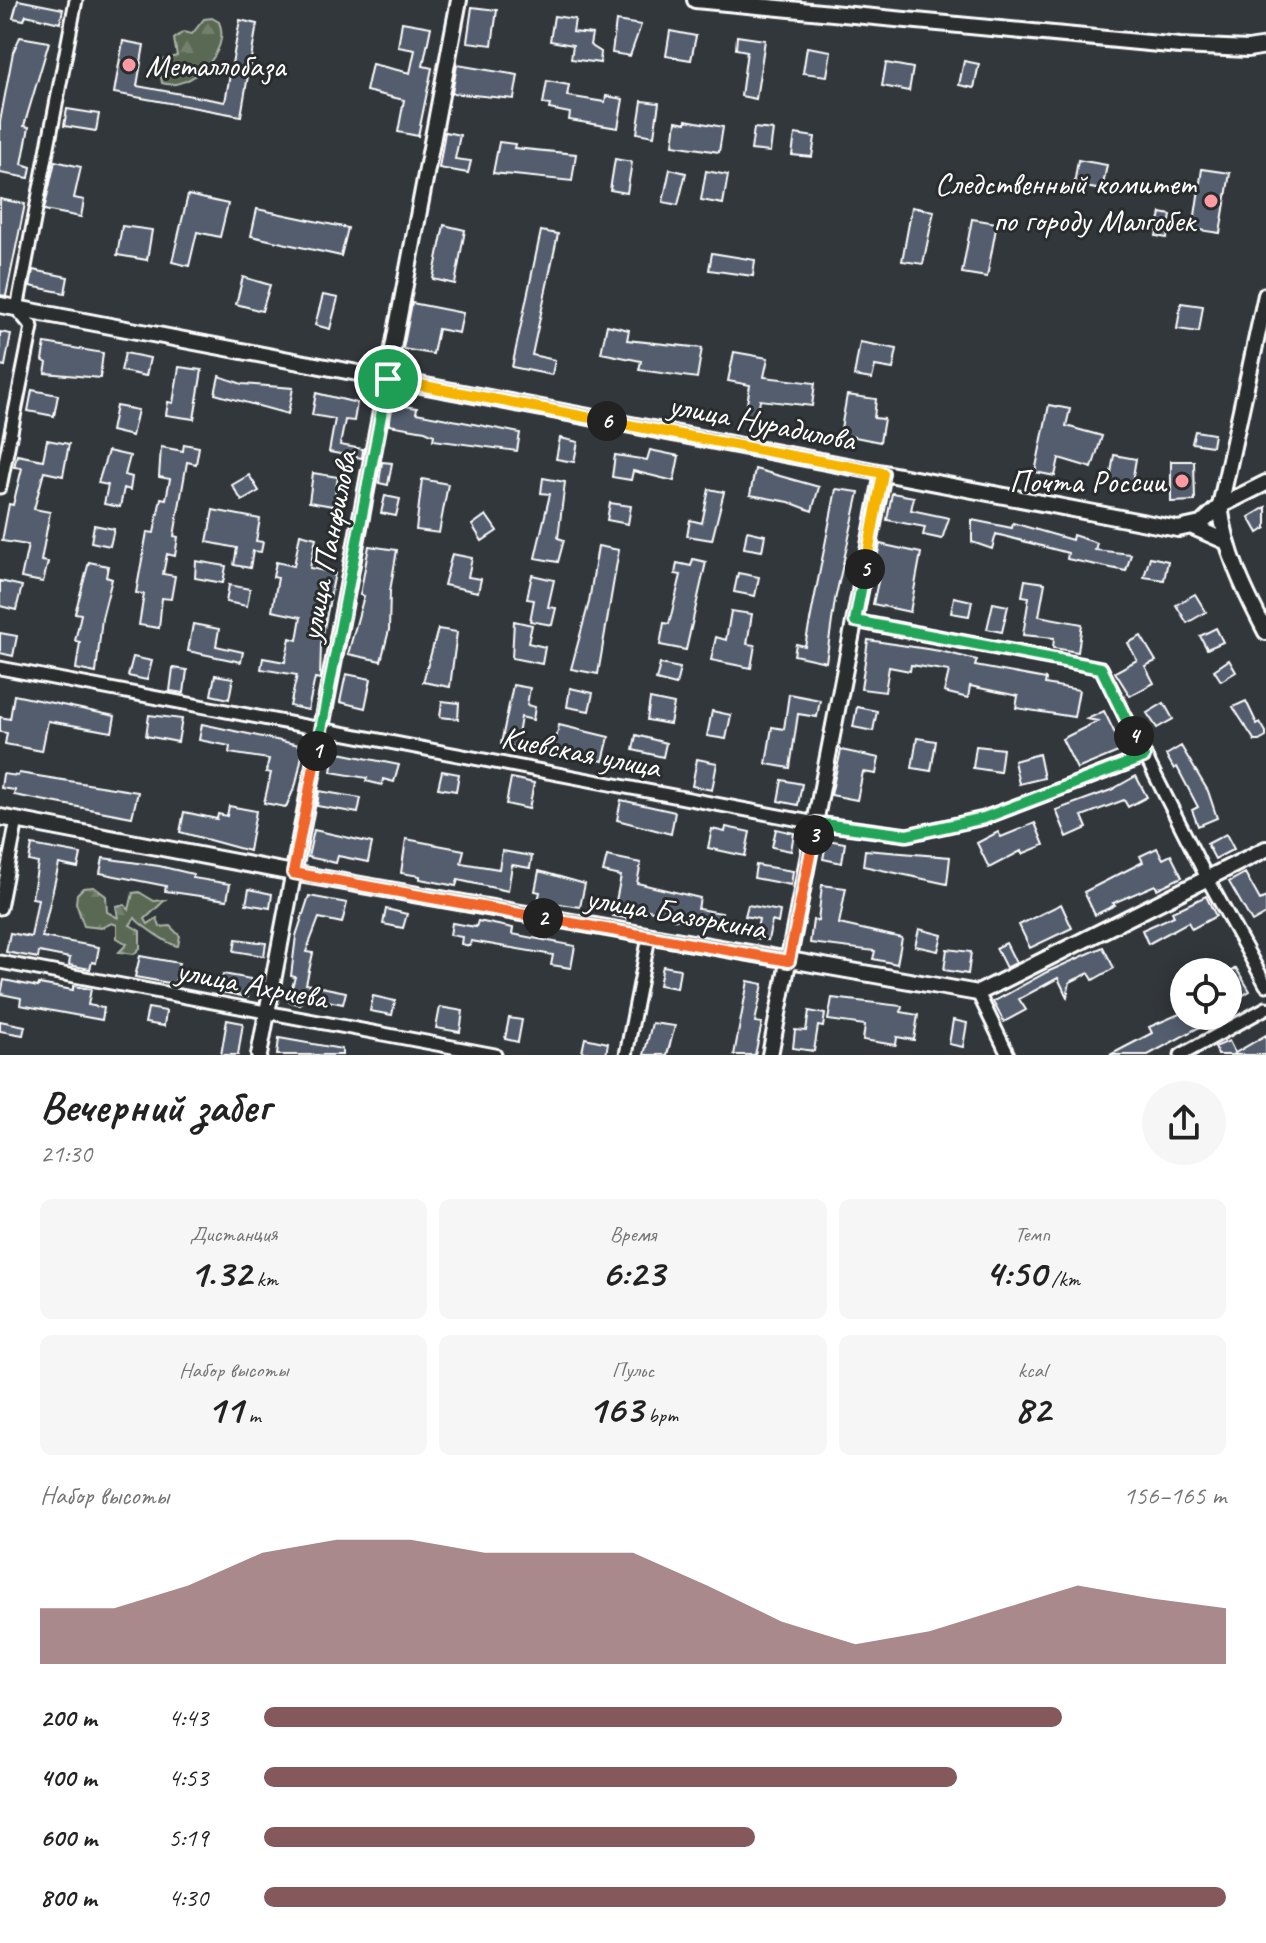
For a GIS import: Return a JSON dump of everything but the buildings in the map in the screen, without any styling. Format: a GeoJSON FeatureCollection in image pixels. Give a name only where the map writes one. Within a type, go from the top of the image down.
{"type":"FeatureCollection","features":[{"type":"Feature","properties":{"kind":"street"},"geometry":{"type":"LineString","coordinates":[[0,487],[32,327],[17,309],[76,0]]}},
{"type":"Feature","properties":{"kind":"street","name":"улица Панфилова"},"geometry":{"type":"LineString","coordinates":[[259,1055],[459,0]]}},
{"type":"Feature","properties":{"kind":"street"},"geometry":{"type":"LineString","coordinates":[[695,0],[1164,44],[1248,49],[1266,46]]}},
{"type":"Feature","properties":{"kind":"street"},"geometry":{"type":"LineString","coordinates":[[1266,295],[1220,506],[1225,541],[1238,577],[1266,632]]}},
{"type":"Feature","properties":{"kind":"street","name":"улица Нурадилова"},"geometry":{"type":"LineString","coordinates":[[0,305],[1172,528],[1193,527],[1225,541]]}},
{"type":"Feature","properties":{"kind":"street"},"geometry":{"type":"LineString","coordinates":[[770,1055],[883,473]]}},
{"type":"Feature","properties":{"kind":"street"},"geometry":{"type":"LineString","coordinates":[[1193,527],[1220,506],[1266,483]]}},
{"type":"Feature","properties":{"kind":"street"},"geometry":{"type":"LineString","coordinates":[[855,621],[1101,668],[1144,757],[1266,985]]}},
{"type":"Feature","properties":{"kind":"street","name":"Киевская улица"},"geometry":{"type":"LineString","coordinates":[[0,668],[816,823],[907,835],[984,818],[1144,757]]}},
{"type":"Feature","properties":{"kind":"street","name":"улица Базоркина"},"geometry":{"type":"LineString","coordinates":[[0,817],[293,873],[978,993]]}},
{"type":"Feature","properties":{"kind":"street"},"geometry":{"type":"LineString","coordinates":[[0,908],[17,820]]}},
{"type":"Feature","properties":{"kind":"street"},"geometry":{"type":"LineString","coordinates":[[1008,1055],[978,993],[1266,849]]}},
{"type":"Feature","properties":{"kind":"street"},"geometry":{"type":"LineString","coordinates":[[626,1055],[649,937]]}},
{"type":"Feature","properties":{"kind":"street","name":"улица Ахриева"},"geometry":{"type":"LineString","coordinates":[[0,962],[495,1055]]}},
{"type":"Feature","properties":{"kind":"street"},"geometry":{"type":"LineString","coordinates":[[1181,1055],[1266,1008]]}},
{"type":"Feature","properties":{"kind":"green space"},"geometry":{"type":"Polygon","coordinates":[[[212,18],[219,22],[220,45],[206,67],[185,81],[162,83],[158,61],[177,56],[174,39],[183,32],[192,34],[204,19],[212,18]]]}},
{"type":"Feature","properties":{"kind":"green space"},"geometry":{"type":"Polygon","coordinates":[[[94,887],[106,896],[107,912],[118,918],[116,906],[125,905],[129,910],[133,893],[139,892],[154,901],[165,900],[145,919],[148,924],[157,918],[160,927],[170,926],[180,936],[178,946],[155,934],[135,918],[130,925],[140,931],[140,948],[134,954],[119,952],[127,944],[117,938],[117,925],[112,923],[101,928],[84,926],[76,903],[77,894],[83,888],[94,887]]]}},
{"type":"Feature","properties":{"kind":"place","name":"Металлобаза"},"geometry":{"type":"Point","coordinates":[129,65]}},
{"type":"Feature","properties":{"kind":"place","name":"Следственный комитет по городу Малгобек"},"geometry":{"type":"Point","coordinates":[1211,201]}},
{"type":"Feature","properties":{"kind":"place","name":"Почта России"},"geometry":{"type":"Point","coordinates":[1182,481]}},
{"type":"Feature","properties":{"kind":"route"},"geometry":{"type":"LineString","coordinates":[[388,379],[883,473],[855,621],[1101,668],[1144,757],[984,818],[907,835],[816,823],[789,961],[293,873],[388,379]]}}]}
